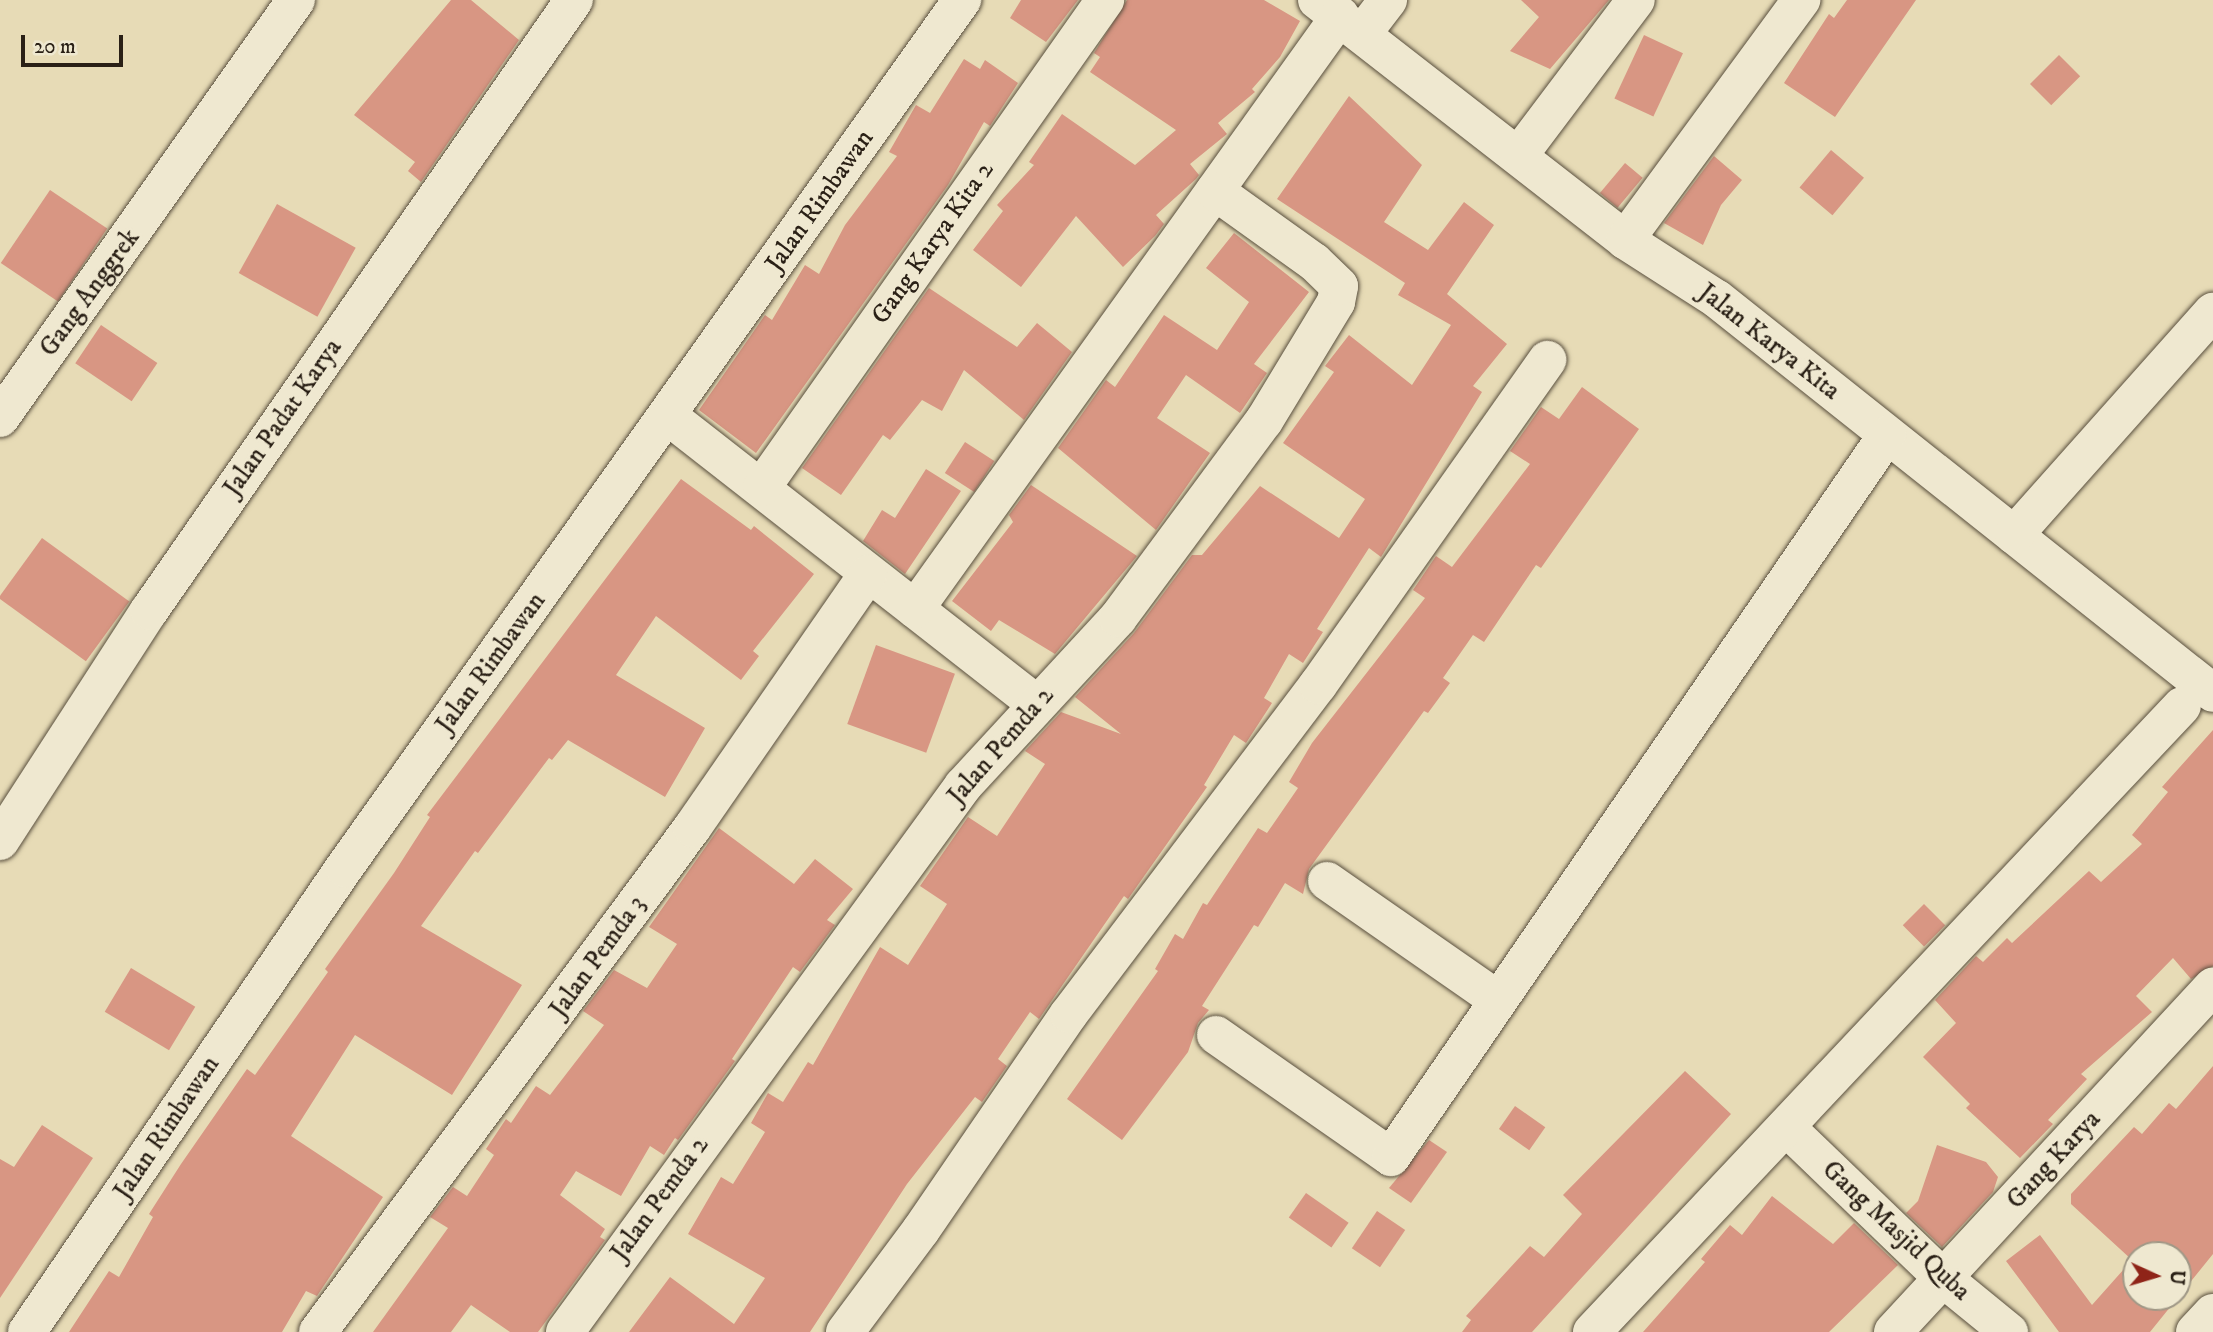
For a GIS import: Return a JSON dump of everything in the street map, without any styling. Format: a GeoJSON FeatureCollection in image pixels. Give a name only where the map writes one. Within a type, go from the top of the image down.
{"type":"FeatureCollection","features":[{"type":"Feature","properties":{"kind":"street","name":"Gang Anggrek"},"geometry":{"type":"LineString","coordinates":[[0,418],[180,168],[296,0]]}},
{"type":"Feature","properties":{"kind":"street","name":"Jalan Padat Karya"},"geometry":{"type":"LineString","coordinates":[[0,841],[149,611],[574,0]]}},
{"type":"Feature","properties":{"kind":"street","name":"Jalan Rimbawan"},"geometry":{"type":"LineString","coordinates":[[27,1332],[344,868],[962,0]]}},
{"type":"Feature","properties":{"kind":"street","name":"Gang Karya Kita 2"},"geometry":{"type":"LineString","coordinates":[[762,487],[1105,0]]}},
{"type":"Feature","properties":{"kind":"street"},"geometry":{"type":"LineString","coordinates":[[915,609],[1340,17],[1388,0]]}},
{"type":"Feature","properties":{"kind":"street"},"geometry":{"type":"LineString","coordinates":[[1519,155],[1636,0]]}},
{"type":"Feature","properties":{"kind":"street"},"geometry":{"type":"LineString","coordinates":[[1626,240],[1801,0]]}},
{"type":"Feature","properties":{"kind":"street","name":"Jalan Karya Kita"},"geometry":{"type":"LineString","coordinates":[[1340,17],[1626,240],[1717,299],[2014,535],[2203,691]]}},
{"type":"Feature","properties":{"kind":"street","name":"Jalan Pemda 2"},"geometry":{"type":"LineString","coordinates":[[565,1332],[963,786],[1035,704],[1118,618],[1264,421],[1336,302],[1339,286],[1314,262],[1215,191]]}},
{"type":"Feature","properties":{"kind":"street"},"geometry":{"type":"LineString","coordinates":[[2014,535],[2213,312]]}},
{"type":"Feature","properties":{"kind":"street"},"geometry":{"type":"LineString","coordinates":[[845,1332],[921,1230],[1069,1014],[1318,685],[1547,360]]}},
{"type":"Feature","properties":{"kind":"street"},"geometry":{"type":"LineString","coordinates":[[668,416],[762,487],[868,574],[1035,704]]}},
{"type":"Feature","properties":{"kind":"street"},"geometry":{"type":"LineString","coordinates":[[1216,1035],[1391,1157],[1887,435]]}},
{"type":"Feature","properties":{"kind":"street","name":"Jalan Pemda 3"},"geometry":{"type":"LineString","coordinates":[[318,1332],[684,839],[868,574]]}},
{"type":"Feature","properties":{"kind":"street"},"geometry":{"type":"LineString","coordinates":[[1592,1332],[2203,691]]}},
{"type":"Feature","properties":{"kind":"street"},"geometry":{"type":"LineString","coordinates":[[1327,881],[1498,1000]]}},
{"type":"Feature","properties":{"kind":"street","name":"Gang Karya"},"geometry":{"type":"LineString","coordinates":[[1893,1332],[2213,987]]}},
{"type":"Feature","properties":{"kind":"street","name":"Gang Masjid Quba"},"geometry":{"type":"LineString","coordinates":[[1786,1127],[1944,1279],[2009,1332]]}},
{"type":"Feature","properties":{"kind":"street"},"geometry":{"type":"LineString","coordinates":[[2195,1332],[2213,1313]]}},
{"type":"Feature","properties":{"kind":"building"},"geometry":{"type":"Polygon","coordinates":[[[451,0],[471,0],[519,40],[421,182],[408,171],[415,162],[354,115],[451,0]]]}},
{"type":"Feature","properties":{"kind":"building"},"geometry":{"type":"Polygon","coordinates":[[[1021,0],[1078,0],[1046,42],[1010,18],[1021,0]]]}},
{"type":"Feature","properties":{"kind":"building"},"geometry":{"type":"Polygon","coordinates":[[[1127,0],[1264,0],[1300,21],[1280,57],[1252,89],[1255,92],[1218,123],[1227,134],[1190,164],[1199,175],[1156,215],[1164,224],[1123,267],[1076,216],[1021,287],[973,250],[1003,211],[997,205],[1034,165],[1029,162],[1062,114],[1135,165],[1176,130],[1090,72],[1100,57],[1094,53],[1127,0]]]}},
{"type":"Feature","properties":{"kind":"building"},"geometry":{"type":"Polygon","coordinates":[[[1521,0],[1609,0],[1550,69],[1510,51],[1539,17],[1521,0]]]}},
{"type":"Feature","properties":{"kind":"building"},"geometry":{"type":"Polygon","coordinates":[[[1847,0],[1916,0],[1835,117],[1784,83],[1829,14],[1834,18],[1847,0]]]}},
{"type":"Feature","properties":{"kind":"building"},"geometry":{"type":"Polygon","coordinates":[[[1644,35],[1683,53],[1653,117],[1614,98],[1644,35]]]}},
{"type":"Feature","properties":{"kind":"building"},"geometry":{"type":"Polygon","coordinates":[[[2059,55],[2080,76],[2051,105],[2030,84],[2059,55]]]}},
{"type":"Feature","properties":{"kind":"building"},"geometry":{"type":"Polygon","coordinates":[[[964,59],[980,69],[985,60],[1018,83],[990,126],[984,122],[948,185],[756,453],[699,410],[765,315],[772,320],[805,265],[819,274],[845,225],[897,156],[889,152],[916,105],[930,113],[964,59]]]}},
{"type":"Feature","properties":{"kind":"building"},"geometry":{"type":"Polygon","coordinates":[[[1349,96],[1422,165],[1384,222],[1428,250],[1464,202],[1494,225],[1447,294],[1507,344],[1473,386],[1482,392],[1381,557],[1369,548],[1317,629],[1323,632],[1303,663],[1289,654],[1264,698],[1272,703],[1246,743],[1234,735],[1204,785],[1207,787],[1128,899],[1124,896],[1039,1019],[1030,1012],[998,1059],[1007,1066],[982,1102],[975,1097],[907,1184],[810,1332],[629,1332],[670,1277],[734,1324],[765,1278],[688,1234],[721,1177],[733,1184],[765,1132],[751,1123],[768,1093],[783,1102],[808,1062],[813,1065],[880,947],[908,965],[947,904],[920,886],[968,817],[997,836],[1045,764],[1025,751],[1061,712],[1121,734],[1075,697],[1134,633],[1192,555],[1202,555],[1260,486],[1339,538],[1365,499],[1283,443],[1334,372],[1325,366],[1349,335],[1412,385],[1451,325],[1398,295],[1405,283],[1277,199],[1349,96]]]}},
{"type":"Feature","properties":{"kind":"building"},"geometry":{"type":"Polygon","coordinates":[[[1831,150],[1864,178],[1832,215],[1800,188],[1831,150]]]}},
{"type":"Feature","properties":{"kind":"building"},"geometry":{"type":"Polygon","coordinates":[[[1714,156],[1742,180],[1721,205],[1703,245],[1664,223],[1714,156]]]}},
{"type":"Feature","properties":{"kind":"building"},"geometry":{"type":"Polygon","coordinates":[[[1625,163],[1643,178],[1618,208],[1600,193],[1625,163]]]}},
{"type":"Feature","properties":{"kind":"building"},"geometry":{"type":"Polygon","coordinates":[[[50,190],[107,229],[58,302],[1,263],[50,190]]]}},
{"type":"Feature","properties":{"kind":"building"},"geometry":{"type":"Polygon","coordinates":[[[277,204],[356,248],[317,317],[239,273],[277,204]]]}},
{"type":"Feature","properties":{"kind":"building"},"geometry":{"type":"Polygon","coordinates":[[[1234,233],[1309,292],[1254,364],[1267,373],[1240,413],[1186,375],[1157,418],[1210,453],[1156,530],[1058,448],[1106,380],[1115,387],[1164,315],[1217,350],[1249,302],[1206,268],[1234,233]]]}},
{"type":"Feature","properties":{"kind":"building"},"geometry":{"type":"Polygon","coordinates":[[[929,288],[1017,347],[1037,323],[1072,352],[1024,420],[964,370],[942,411],[922,400],[890,440],[883,435],[841,495],[802,468],[929,288]]]}},
{"type":"Feature","properties":{"kind":"building"},"geometry":{"type":"Polygon","coordinates":[[[101,325],[157,363],[132,401],[75,363],[101,325]]]}},
{"type":"Feature","properties":{"kind":"building"},"geometry":{"type":"Polygon","coordinates":[[[1582,387],[1639,429],[1541,568],[1536,565],[1484,642],[1473,635],[1443,678],[1450,683],[1428,713],[1424,711],[1309,869],[1303,894],[1285,883],[1258,927],[1254,925],[1202,1006],[1209,1010],[1198,1023],[1188,1052],[1122,1140],[1067,1099],[1158,971],[1155,969],[1175,934],[1183,939],[1203,903],[1207,905],[1258,828],[1267,833],[1298,788],[1289,782],[1312,743],[1425,598],[1413,590],[1436,556],[1452,567],[1530,464],[1510,451],[1541,407],[1559,419],[1582,387]]]}},
{"type":"Feature","properties":{"kind":"building"},"geometry":{"type":"Polygon","coordinates":[[[965,442],[994,461],[974,492],[945,473],[965,442]]]}},
{"type":"Feature","properties":{"kind":"building"},"geometry":{"type":"Polygon","coordinates":[[[926,469],[961,491],[905,574],[863,541],[882,510],[895,518],[926,469]]]}},
{"type":"Feature","properties":{"kind":"building"},"geometry":{"type":"Polygon","coordinates":[[[681,479],[751,530],[754,526],[814,574],[753,651],[759,656],[741,680],[656,616],[616,675],[705,728],[665,797],[568,740],[552,760],[549,758],[478,853],[475,851],[421,926],[522,985],[452,1095],[355,1035],[291,1136],[383,1197],[317,1296],[306,1291],[282,1332],[69,1332],[109,1271],[119,1277],[153,1217],[149,1214],[181,1164],[247,1069],[255,1075],[328,972],[325,969],[394,873],[430,817],[427,815],[681,479]]]}},
{"type":"Feature","properties":{"kind":"building"},"geometry":{"type":"Polygon","coordinates":[[[1031,485],[1137,556],[1055,654],[999,620],[991,631],[952,601],[1013,522],[1009,515],[1031,485]]]}},
{"type":"Feature","properties":{"kind":"building"},"geometry":{"type":"Polygon","coordinates":[[[42,538],[129,601],[86,661],[0,599],[42,538]]]}},
{"type":"Feature","properties":{"kind":"building"},"geometry":{"type":"Polygon","coordinates":[[[876,645],[955,674],[926,753],[847,724],[876,645]]]}},
{"type":"Feature","properties":{"kind":"building"},"geometry":{"type":"Polygon","coordinates":[[[2213,730],[2213,966],[2191,979],[2173,958],[2136,996],[2152,1012],[2081,1074],[2087,1079],[2048,1120],[2053,1124],[2020,1158],[1966,1108],[1970,1104],[1923,1057],[1956,1023],[1935,1000],[1976,956],[1983,962],[2007,938],[2012,943],[2089,871],[2101,882],[2142,844],[2132,835],[2168,792],[2162,787],[2213,730]]]}},
{"type":"Feature","properties":{"kind":"building"},"geometry":{"type":"Polygon","coordinates":[[[719,828],[794,884],[815,859],[853,889],[827,920],[835,925],[800,972],[793,967],[732,1059],[735,1061],[678,1140],[675,1138],[664,1155],[650,1146],[621,1196],[576,1171],[560,1195],[605,1229],[600,1237],[605,1240],[538,1332],[510,1332],[471,1305],[451,1332],[373,1332],[448,1228],[430,1217],[453,1187],[467,1196],[494,1155],[486,1149],[506,1119],[511,1123],[536,1086],[550,1095],[604,1025],[583,1011],[614,970],[647,988],[677,944],[649,927],[719,828]]]}},
{"type":"Feature","properties":{"kind":"building"},"geometry":{"type":"Polygon","coordinates":[[[1924,904],[1945,925],[1924,946],[1903,925],[1924,904]]]}},
{"type":"Feature","properties":{"kind":"building"},"geometry":{"type":"Polygon","coordinates":[[[131,968],[195,1007],[169,1050],[105,1012],[131,968]]]}},
{"type":"Feature","properties":{"kind":"building"},"geometry":{"type":"Polygon","coordinates":[[[2213,1066],[2213,1254],[2192,1280],[2192,1241],[2122,1241],[2122,1251],[2071,1204],[2071,1194],[2134,1127],[2142,1134],[2169,1103],[2176,1109],[2213,1066]]]}},
{"type":"Feature","properties":{"kind":"building"},"geometry":{"type":"Polygon","coordinates":[[[1685,1071],[1731,1114],[1532,1332],[1462,1332],[1471,1320],[1466,1316],[1530,1246],[1544,1257],[1582,1214],[1563,1195],[1685,1071]]]}},
{"type":"Feature","properties":{"kind":"building"},"geometry":{"type":"Polygon","coordinates":[[[1515,1106],[1545,1127],[1529,1150],[1499,1129],[1515,1106]]]}},
{"type":"Feature","properties":{"kind":"building"},"geometry":{"type":"Polygon","coordinates":[[[42,1125],[93,1158],[0,1298],[0,1159],[14,1167],[42,1125]]]}},
{"type":"Feature","properties":{"kind":"building"},"geometry":{"type":"Polygon","coordinates":[[[1429,1140],[1447,1152],[1411,1203],[1389,1188],[1429,1140]]]}},
{"type":"Feature","properties":{"kind":"building"},"geometry":{"type":"Polygon","coordinates":[[[1937,1145],[1986,1162],[1998,1177],[1993,1192],[1942,1247],[1906,1213],[1918,1201],[1937,1145]]]}},
{"type":"Feature","properties":{"kind":"building"},"geometry":{"type":"Polygon","coordinates":[[[1306,1193],[1349,1223],[1331,1247],[1289,1218],[1306,1193]]]}},
{"type":"Feature","properties":{"kind":"building"},"geometry":{"type":"Polygon","coordinates":[[[1772,1196],[1833,1244],[1854,1223],[1898,1265],[1829,1332],[1643,1332],[1705,1262],[1701,1259],[1730,1225],[1742,1235],[1772,1196]]]}},
{"type":"Feature","properties":{"kind":"building"},"geometry":{"type":"Polygon","coordinates":[[[1377,1211],[1405,1230],[1380,1267],[1352,1248],[1377,1211]]]}},
{"type":"Feature","properties":{"kind":"building"},"geometry":{"type":"Polygon","coordinates":[[[2040,1235],[2092,1305],[2122,1271],[2122,1311],[2167,1311],[2150,1332],[2059,1332],[2006,1261],[2040,1235]]]}}]}
